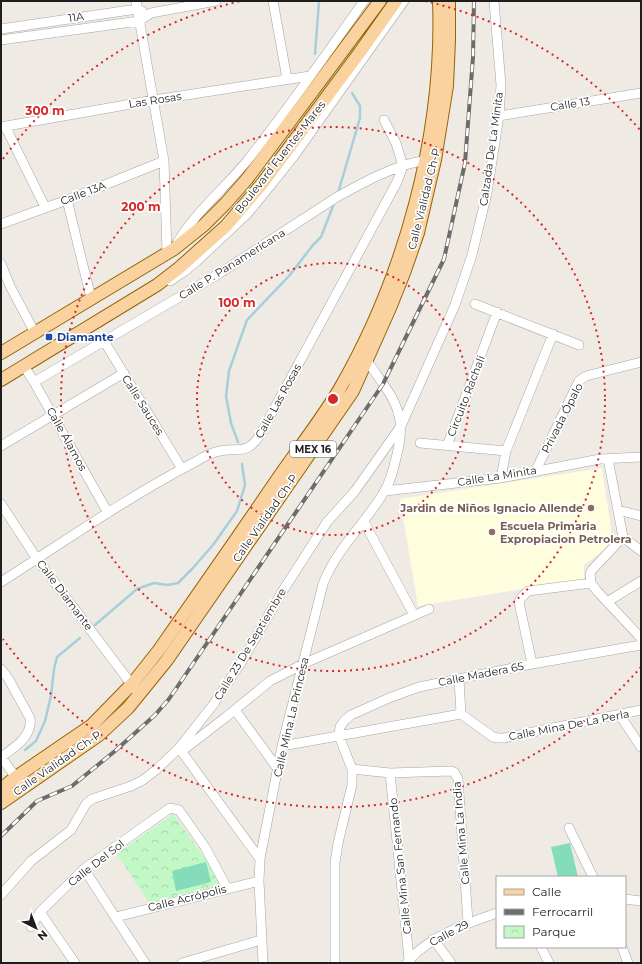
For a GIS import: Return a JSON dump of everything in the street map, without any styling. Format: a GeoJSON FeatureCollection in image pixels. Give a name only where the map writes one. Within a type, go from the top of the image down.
{"type":"FeatureCollection","features":[{"type":"Feature","properties":{"kind":"main road","name":"Boulevard Fuentes Mares"},"geometry":{"type":"LineString","coordinates":[[1,353],[171,251],[204,226],[247,180],[380,1]]}},
{"type":"Feature","properties":{"kind":"main road","name":"Boulevard Fuentes Mares"},"geometry":{"type":"LineString","coordinates":[[1,380],[157,285],[179,268],[221,230],[262,184],[396,1]]}},
{"type":"Feature","properties":{"kind":"main road","name":"Calle Vialidad Ch-P"},"geometry":{"type":"LineString","coordinates":[[430,160],[437,85],[439,1]]}},
{"type":"Feature","properties":{"kind":"main road","name":"Calle Vialidad Ch-P"},"geometry":{"type":"LineString","coordinates":[[1,802],[19,782],[136,689],[159,650],[362,357],[370,329],[391,280],[412,220],[430,160],[446,86],[450,40],[449,1]]}},
{"type":"Feature","properties":{"kind":"main road","name":"Calle Vialidad Ch-P"},"geometry":{"type":"LineString","coordinates":[[1,789],[19,782]]}},
{"type":"Feature","properties":{"kind":"street","name":"11A"},"geometry":{"type":"LineString","coordinates":[[139,21],[151,13],[216,1]]}},
{"type":"Feature","properties":{"kind":"street"},"geometry":{"type":"LineString","coordinates":[[273,1],[287,79]]}},
{"type":"Feature","properties":{"kind":"street"},"geometry":{"type":"LineString","coordinates":[[171,251],[189,225],[222,190],[246,161],[364,1]]}},
{"type":"Feature","properties":{"kind":"street"},"geometry":{"type":"LineString","coordinates":[[157,285],[170,281],[185,271],[248,213],[294,156],[404,1]]}},
{"type":"Feature","properties":{"kind":"street","name":"Calzada De La Minita"},"geometry":{"type":"LineString","coordinates":[[401,426],[455,305],[472,255],[487,193],[499,116],[501,85],[494,1]]}},
{"type":"Feature","properties":{"kind":"street","name":"11A"},"geometry":{"type":"LineString","coordinates":[[1,29],[137,5],[151,13]]}},
{"type":"Feature","properties":{"kind":"street"},"geometry":{"type":"LineString","coordinates":[[137,5],[164,161],[171,251]]}},
{"type":"Feature","properties":{"kind":"street"},"geometry":{"type":"LineString","coordinates":[[1,40],[139,21]]}},
{"type":"Feature","properties":{"kind":"street","name":"Las Rosas"},"geometry":{"type":"LineString","coordinates":[[3,126],[154,100],[310,76]]}},
{"type":"Feature","properties":{"kind":"street","name":"Calle 13"},"geometry":{"type":"LineString","coordinates":[[499,116],[641,92]]}},
{"type":"Feature","properties":{"kind":"street"},"geometry":{"type":"LineString","coordinates":[[384,120],[396,143],[403,166]]}},
{"type":"Feature","properties":{"kind":"street"},"geometry":{"type":"LineString","coordinates":[[3,126],[45,207]]}},
{"type":"Feature","properties":{"kind":"street","name":"Calle P. Panamericana"},"geometry":{"type":"LineString","coordinates":[[34,382],[218,275],[337,197],[403,166],[430,160]]}},
{"type":"Feature","properties":{"kind":"street","name":"Calle 13A"},"geometry":{"type":"LineString","coordinates":[[1,224],[67,200],[164,161]]}},
{"type":"Feature","properties":{"kind":"street","name":"Calle Las Rosas"},"geometry":{"type":"LineString","coordinates":[[1,582],[108,513],[182,469],[219,451],[245,449],[258,438],[397,182],[403,166]]}},
{"type":"Feature","properties":{"kind":"street"},"geometry":{"type":"LineString","coordinates":[[67,200],[91,298]]}},
{"type":"Feature","properties":{"kind":"street"},"geometry":{"type":"LineString","coordinates":[[1,264],[6,287],[35,333]]}},
{"type":"Feature","properties":{"kind":"street"},"geometry":{"type":"LineString","coordinates":[[475,304],[579,345]]}},
{"type":"Feature","properties":{"kind":"street","name":"Circuito Rachali"},"geometry":{"type":"LineString","coordinates":[[497,312],[447,446],[506,451]]}},
{"type":"Feature","properties":{"kind":"street"},"geometry":{"type":"LineString","coordinates":[[501,478],[506,451],[553,334]]}},
{"type":"Feature","properties":{"kind":"street","name":"Calle Sauces"},"geometry":{"type":"LineString","coordinates":[[104,342],[182,469]]}},
{"type":"Feature","properties":{"kind":"street","name":"Calzada De La Minita"},"geometry":{"type":"LineString","coordinates":[[362,357],[393,398],[401,426],[400,442],[385,491]]}},
{"type":"Feature","properties":{"kind":"street","name":"Privada Ópalo"},"geometry":{"type":"LineString","coordinates":[[536,470],[579,381],[586,376],[641,362]]}},
{"type":"Feature","properties":{"kind":"street","name":"Calle Álamos"},"geometry":{"type":"LineString","coordinates":[[24,366],[54,416],[108,513]]}},
{"type":"Feature","properties":{"kind":"street"},"geometry":{"type":"LineString","coordinates":[[1,446],[54,416],[124,373]]}},
{"type":"Feature","properties":{"kind":"street","name":"Calle 23 De Septiembre"},"geometry":{"type":"LineString","coordinates":[[1,895],[31,861],[71,830],[86,804],[92,799],[131,786],[143,780],[181,749],[242,661],[282,592],[327,522],[355,491],[401,426]]}},
{"type":"Feature","properties":{"kind":"street"},"geometry":{"type":"LineString","coordinates":[[420,443],[447,446]]}},
{"type":"Feature","properties":{"kind":"street","name":"Calle La Minita"},"geometry":{"type":"LineString","coordinates":[[385,491],[501,478],[536,470],[608,458],[641,457]]}},
{"type":"Feature","properties":{"kind":"street"},"geometry":{"type":"LineString","coordinates":[[608,458],[623,538],[641,551]]}},
{"type":"Feature","properties":{"kind":"street","name":"Calle Mina La Princesa"},"geometry":{"type":"LineString","coordinates":[[263,963],[259,881],[260,859],[282,746],[323,584],[327,572],[335,558],[364,522],[385,491]]}},
{"type":"Feature","properties":{"kind":"street","name":"Calle Diamante"},"geometry":{"type":"LineString","coordinates":[[1,504],[37,559],[136,689]]}},
{"type":"Feature","properties":{"kind":"street"},"geometry":{"type":"LineString","coordinates":[[618,510],[641,516]]}},
{"type":"Feature","properties":{"kind":"street"},"geometry":{"type":"LineString","coordinates":[[364,522],[414,615]]}},
{"type":"Feature","properties":{"kind":"street"},"geometry":{"type":"LineString","coordinates":[[623,538],[592,570],[590,574],[591,583],[641,638]]}},
{"type":"Feature","properties":{"kind":"street"},"geometry":{"type":"LineString","coordinates":[[607,602],[641,581]]}},
{"type":"Feature","properties":{"kind":"street"},"geometry":{"type":"LineString","coordinates":[[532,664],[519,602],[521,598],[528,591],[591,583]]}},
{"type":"Feature","properties":{"kind":"street"},"geometry":{"type":"LineString","coordinates":[[260,859],[181,749],[234,710],[266,684],[303,664],[429,609]]}},
{"type":"Feature","properties":{"kind":"street","name":"Calle Madera 65"},"geometry":{"type":"LineString","coordinates":[[339,736],[340,727],[351,715],[388,698],[419,687],[532,664],[641,645]]}},
{"type":"Feature","properties":{"kind":"street"},"geometry":{"type":"LineString","coordinates":[[1,669],[28,713],[31,725],[23,739],[1,758],[19,782]]}},
{"type":"Feature","properties":{"kind":"street"},"geometry":{"type":"LineString","coordinates":[[282,746],[461,714],[459,679]]}},
{"type":"Feature","properties":{"kind":"street"},"geometry":{"type":"LineString","coordinates":[[234,710],[278,769]]}},
{"type":"Feature","properties":{"kind":"street","name":"Calle Mina De La Perla"},"geometry":{"type":"LineString","coordinates":[[461,714],[493,737],[498,738],[641,710]]}},
{"type":"Feature","properties":{"kind":"street"},"geometry":{"type":"LineString","coordinates":[[619,714],[641,747]]}},
{"type":"Feature","properties":{"kind":"street"},"geometry":{"type":"LineString","coordinates":[[335,963],[335,863],[338,843],[352,785],[352,769],[339,736]]}},
{"type":"Feature","properties":{"kind":"street","name":"Calle Mina La India"},"geometry":{"type":"LineString","coordinates":[[352,769],[390,773],[451,771],[456,775],[458,779],[468,922]]}},
{"type":"Feature","properties":{"kind":"street","name":"Calle Mina San Fernando"},"geometry":{"type":"LineString","coordinates":[[390,773],[408,961]]}},
{"type":"Feature","properties":{"kind":"street","name":"Calle Del Sol"},"geometry":{"type":"LineString","coordinates":[[31,927],[40,912],[84,869],[170,808],[180,810],[205,847],[227,888]]}},
{"type":"Feature","properties":{"kind":"street"},"geometry":{"type":"LineString","coordinates":[[569,828],[593,876]]}},
{"type":"Feature","properties":{"kind":"street"},"geometry":{"type":"LineString","coordinates":[[84,869],[145,963]]}},
{"type":"Feature","properties":{"kind":"street","name":"Calle Acrópolis"},"geometry":{"type":"LineString","coordinates":[[116,917],[259,881]]}},
{"type":"Feature","properties":{"kind":"street"},"geometry":{"type":"LineString","coordinates":[[626,899],[641,901]]}},
{"type":"Feature","properties":{"kind":"street"},"geometry":{"type":"LineString","coordinates":[[40,912],[75,963]]}},
{"type":"Feature","properties":{"kind":"street","name":"Calle 29"},"geometry":{"type":"LineString","coordinates":[[408,961],[433,939],[468,922],[496,913]]}},
{"type":"Feature","properties":{"kind":"street"},"geometry":{"type":"LineString","coordinates":[[433,939],[451,963]]}},
{"type":"Feature","properties":{"kind":"street"},"geometry":{"type":"LineString","coordinates":[[182,963],[261,940]]}},
{"type":"Feature","properties":{"kind":"street"},"geometry":{"type":"LineString","coordinates":[[542,948],[549,963]]}},
{"type":"Feature","properties":{"kind":"street"},"geometry":{"type":"LineString","coordinates":[[622,948],[628,963]]}},
{"type":"Feature","properties":{"kind":"shaded area","name":"Escuela Primaria Expropiacion Petrolera"},"geometry":{"type":"Polygon","coordinates":[[[602,468],[613,543],[584,565],[584,579],[418,606],[400,499],[602,468]]]}},
{"type":"Feature","properties":{"kind":"green space"},"geometry":{"type":"Polygon","coordinates":[[[173,814],[212,868],[219,885],[149,903],[117,854],[173,814]]]}},
{"type":"Feature","properties":{"kind":"green space"},"geometry":{"type":"Polygon","coordinates":[[[570,843],[578,876],[558,876],[551,847],[570,843]]]}},
{"type":"Feature","properties":{"kind":"green space"},"geometry":{"type":"Polygon","coordinates":[[[206,862],[211,882],[176,891],[172,871],[206,862]]]}},
{"type":"Feature","properties":{"kind":"waterway"},"geometry":{"type":"LineString","coordinates":[[315,54],[319,1]]}},
{"type":"Feature","properties":{"kind":"waterway"},"geometry":{"type":"LineString","coordinates":[[338,193],[360,118],[360,106],[352,93]]}},
{"type":"Feature","properties":{"kind":"waterway"},"geometry":{"type":"LineString","coordinates":[[238,442],[231,423],[226,396],[229,371],[247,320],[289,276],[321,237],[335,201]]}},
{"type":"Feature","properties":{"kind":"waterway"},"geometry":{"type":"LineString","coordinates":[[95,625],[137,589],[154,583],[167,585],[178,583],[192,569],[213,545],[237,511],[245,485],[242,464]]}},
{"type":"Feature","properties":{"kind":"waterway"},"geometry":{"type":"LineString","coordinates":[[25,750],[36,741],[45,721],[51,696],[57,657],[80,638]]}},
{"type":"Feature","properties":{"kind":"railway"},"geometry":{"type":"LineString","coordinates":[[1,836],[37,801],[72,786],[115,751],[155,715],[169,699],[383,384],[444,259],[465,163],[473,57],[474,1]]}},
{"type":"Feature","properties":{"kind":"place","name":"Diamante"},"geometry":{"type":"Point","coordinates":[49,337]}},
{"type":"Feature","properties":{"kind":"place","name":"Jardin de Niños Ignacio Allende"},"geometry":{"type":"Point","coordinates":[591,508]}},
{"type":"Feature","properties":{"kind":"place","name":"Escuela Primaria Expropiacion Petrolera"},"geometry":{"type":"Point","coordinates":[492,532]}}]}
